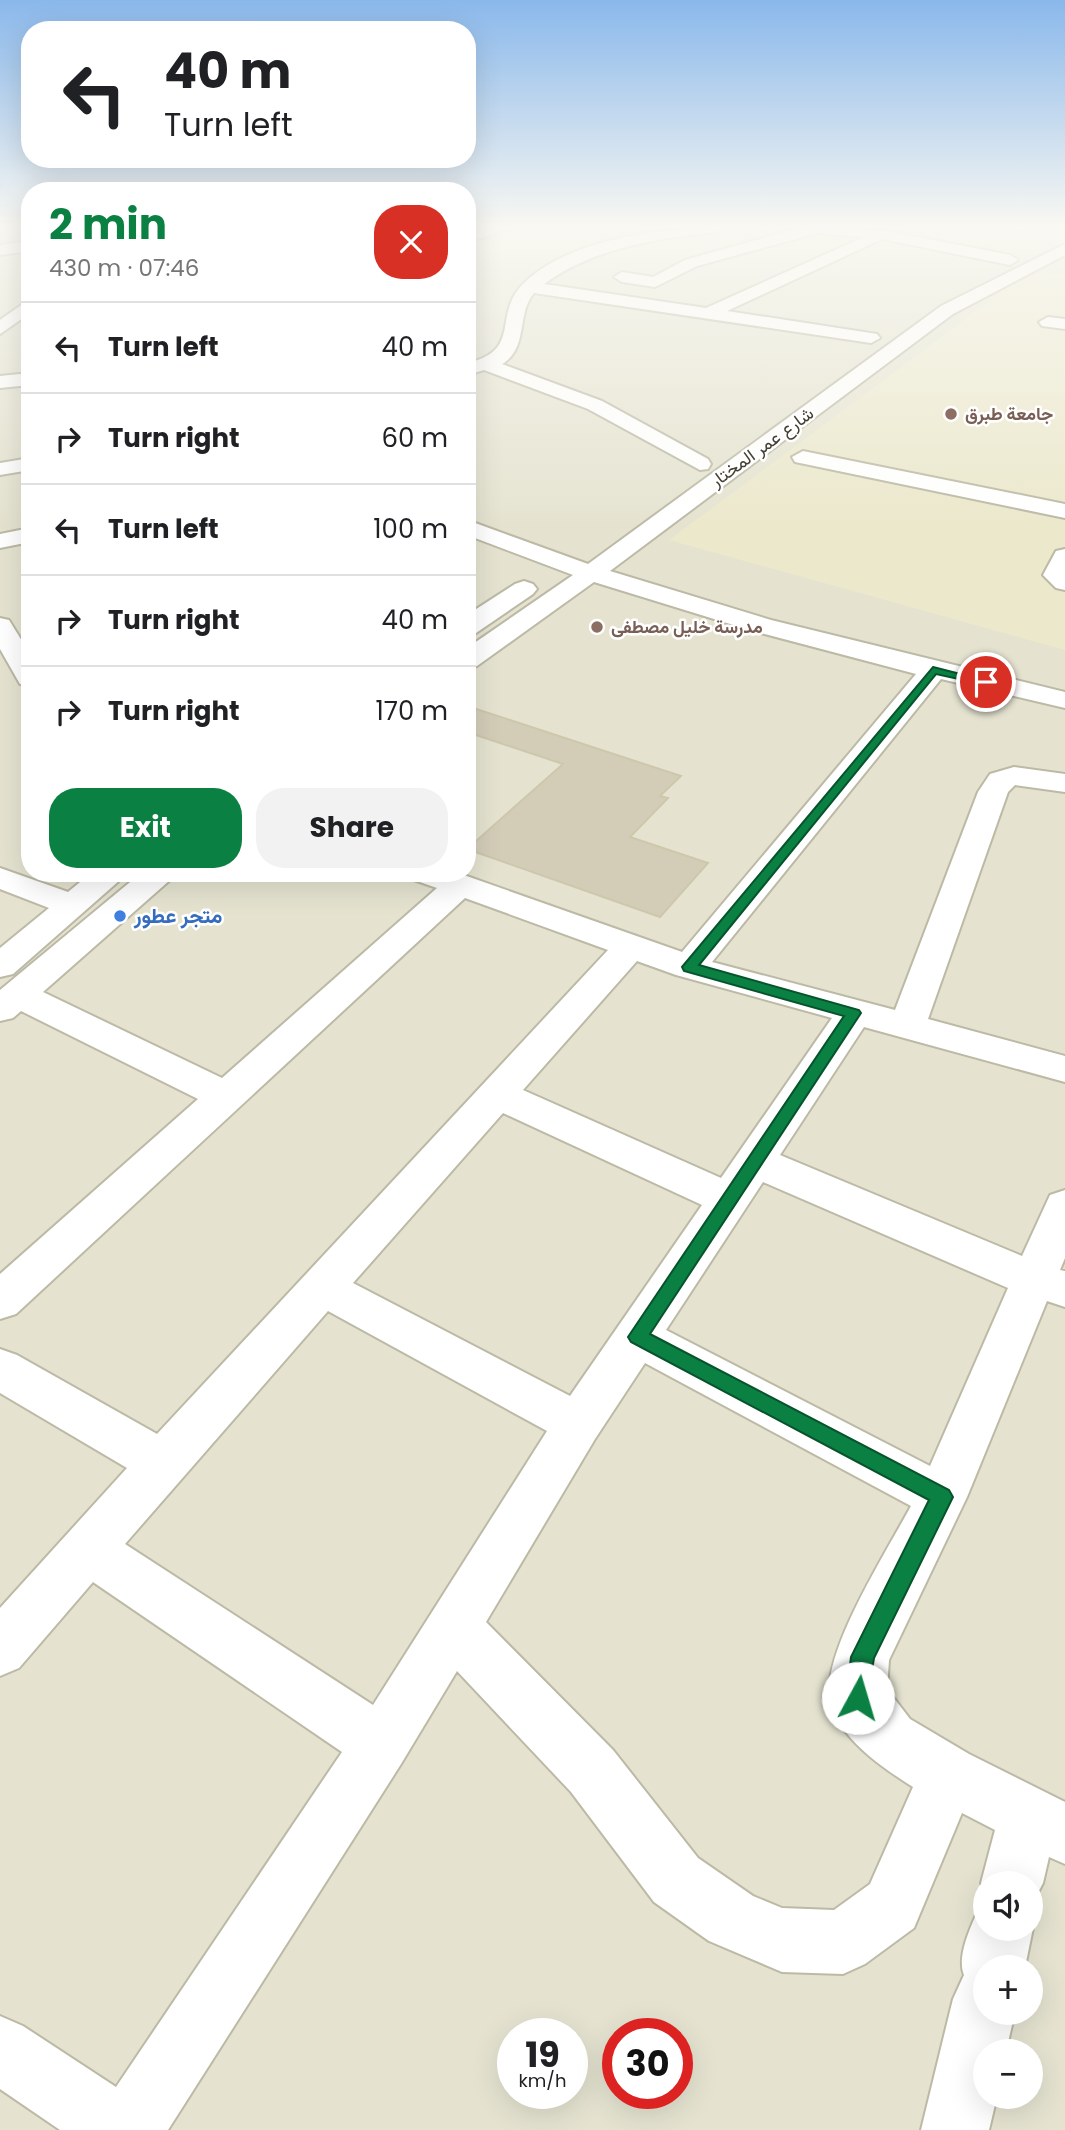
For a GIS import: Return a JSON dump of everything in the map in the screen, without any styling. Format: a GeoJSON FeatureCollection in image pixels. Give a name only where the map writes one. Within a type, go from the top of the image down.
{"type":"FeatureCollection","features":[{"type":"Feature","properties":{"kind":"street"},"geometry":{"type":"LineString","coordinates":[[476,368],[490,366],[507,353],[514,327]]}},
{"type":"Feature","properties":{"kind":"street"},"geometry":{"type":"LineString","coordinates":[[803,327],[871,338]]}},
{"type":"Feature","properties":{"kind":"street","name":"شارع عمر المختار"},"geometry":{"type":"LineString","coordinates":[[846,357],[889,327]]}},
{"type":"Feature","properties":{"kind":"street","name":"شارع عمر المختار"},"geometry":{"type":"LineString","coordinates":[[476,653],[584,563],[922,327]]}},
{"type":"Feature","properties":{"kind":"street","name":"شارع عمر المختار"},"geometry":{"type":"LineString","coordinates":[[490,366],[604,410],[706,460],[682,478]]}},
{"type":"Feature","properties":{"kind":"street"},"geometry":{"type":"LineString","coordinates":[[0,382],[21,380]]}},
{"type":"Feature","properties":{"kind":"street"},"geometry":{"type":"LineString","coordinates":[[803,457],[1065,511]]}},
{"type":"Feature","properties":{"kind":"street"},"geometry":{"type":"LineString","coordinates":[[0,469],[21,466]]}},
{"type":"Feature","properties":{"kind":"street"},"geometry":{"type":"LineString","coordinates":[[476,513],[584,563],[830,625],[1065,679]]}},
{"type":"Feature","properties":{"kind":"street"},"geometry":{"type":"LineString","coordinates":[[476,530],[584,563],[795,637],[1065,700]]}},
{"type":"Feature","properties":{"kind":"street"},"geometry":{"type":"LineString","coordinates":[[0,541],[21,537]]}},
{"type":"Feature","properties":{"kind":"street"},"geometry":{"type":"LineString","coordinates":[[1065,556],[1055,575],[1065,583]]}},
{"type":"Feature","properties":{"kind":"street","name":"شارع عمر المختار"},"geometry":{"type":"LineString","coordinates":[[476,622],[584,563]]}},
{"type":"Feature","properties":{"kind":"street"},"geometry":{"type":"LineString","coordinates":[[21,621],[0,625],[21,662]]}},
{"type":"Feature","properties":{"kind":"street"},"geometry":{"type":"LineString","coordinates":[[689,967],[933,670]]}},
{"type":"Feature","properties":{"kind":"street"},"geometry":{"type":"LineString","coordinates":[[907,1027],[993,792],[1000,780],[1014,776],[1065,783]]}},
{"type":"Feature","properties":{"kind":"street"},"geometry":{"type":"LineString","coordinates":[[0,878],[72,905]]}},
{"type":"Feature","properties":{"kind":"street"},"geometry":{"type":"LineString","coordinates":[[6,990],[72,905],[101,882]]}},
{"type":"Feature","properties":{"kind":"street"},"geometry":{"type":"LineString","coordinates":[[6,990],[150,882]]}},
{"type":"Feature","properties":{"kind":"street"},"geometry":{"type":"LineString","coordinates":[[0,1301],[223,1096],[440,882]]}},
{"type":"Feature","properties":{"kind":"street"},"geometry":{"type":"LineString","coordinates":[[448,882],[689,967],[1065,1069]]}},
{"type":"Feature","properties":{"kind":"street"},"geometry":{"type":"LineString","coordinates":[[0,1649],[163,1463],[630,947]]}},
{"type":"Feature","properties":{"kind":"street"},"geometry":{"type":"LineString","coordinates":[[6,990],[223,1096]]}},
{"type":"Feature","properties":{"kind":"street"},"geometry":{"type":"LineString","coordinates":[[128,2130],[381,1744],[578,1424],[854,1013]]}},
{"type":"Feature","properties":{"kind":"street"},"geometry":{"type":"LineString","coordinates":[[497,1094],[1050,1284]]}},
{"type":"Feature","properties":{"kind":"street"},"geometry":{"type":"LineString","coordinates":[[1019,1871],[1046,1825],[948,1774],[890,1739],[858,1698],[862,1657],[1050,1284],[1065,1206]]}},
{"type":"Feature","properties":{"kind":"street"},"geometry":{"type":"LineString","coordinates":[[324,1287],[578,1424]]}},
{"type":"Feature","properties":{"kind":"street"},"geometry":{"type":"LineString","coordinates":[[637,1337],[942,1497]]}},
{"type":"Feature","properties":{"kind":"street"},"geometry":{"type":"LineString","coordinates":[[0,1369],[163,1463]]}},
{"type":"Feature","properties":{"kind":"street"},"geometry":{"type":"LineString","coordinates":[[89,1550],[381,1744]]}},
{"type":"Feature","properties":{"kind":"street"},"geometry":{"type":"LineString","coordinates":[[453,1627],[592,1771],[676,1880],[731,1919],[782,1940],[843,1942],[892,1906],[948,1774]]}},
{"type":"Feature","properties":{"kind":"street"},"geometry":{"type":"LineString","coordinates":[[955,2130],[979,2025]]}},
{"type":"Feature","properties":{"kind":"street"},"geometry":{"type":"LineString","coordinates":[[0,2049],[120,2130]]}},
{"type":"Feature","properties":{"kind":"shaded area"},"geometry":{"type":"Polygon","coordinates":[[[0,327],[21,327],[21,882],[476,882],[476,327],[1065,327],[1065,2130],[0,2130],[0,327]]]}},
{"type":"Feature","properties":{"kind":"shaded area","name":"جامعة طبرق"},"geometry":{"type":"Polygon","coordinates":[[[954,327],[1065,327],[1065,650],[669,540],[954,327]]]}},
{"type":"Feature","properties":{"kind":"building"},"geometry":{"type":"Polygon","coordinates":[[[476,709],[681,776],[660,796],[668,798],[630,837],[708,863],[660,917],[476,852],[476,841],[563,764],[476,735],[476,709]]]}},
{"type":"Feature","properties":{"kind":"place","name":"جامعة طبرق"},"geometry":{"type":"Point","coordinates":[951,414]}},
{"type":"Feature","properties":{"kind":"place","name":"مدرسة خليل مصطفى"},"geometry":{"type":"Point","coordinates":[597,627]}},
{"type":"Feature","properties":{"kind":"place","name":"متجر عطور"},"geometry":{"type":"Point","coordinates":[120,916]}},
{"type":"Feature","properties":{"kind":"route"},"geometry":{"type":"LineString","coordinates":[[858,1698],[862,1657],[942,1497],[637,1337],[854,1013],[689,967],[933,670],[986,682]]}}]}
